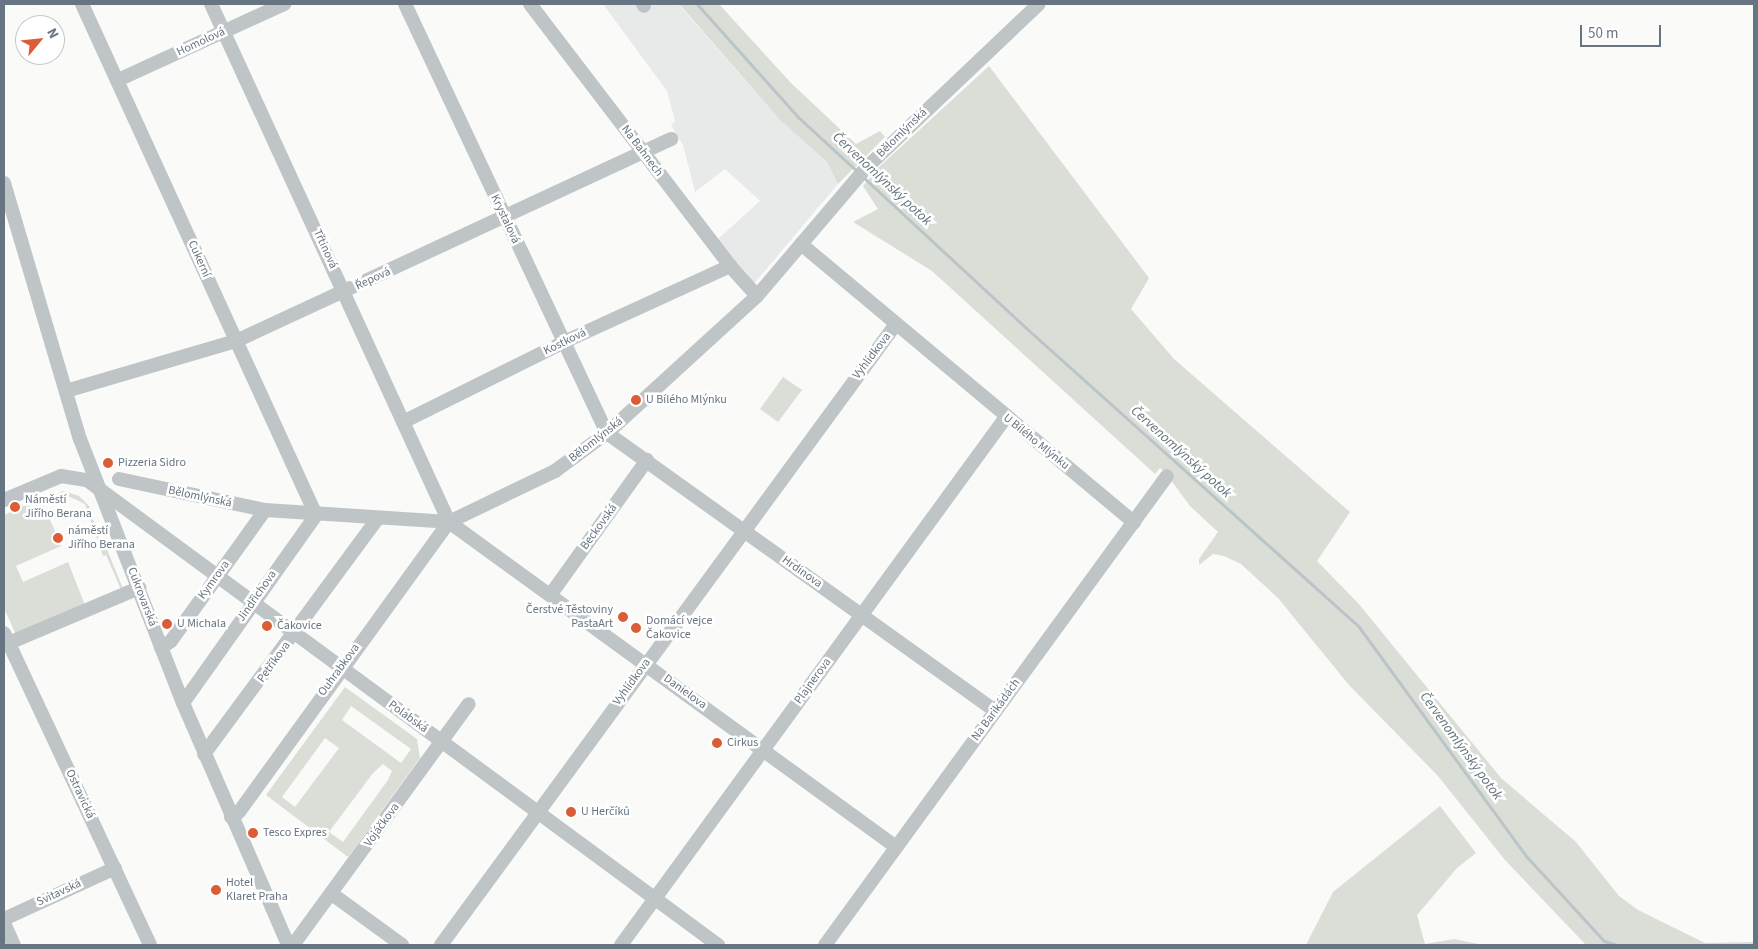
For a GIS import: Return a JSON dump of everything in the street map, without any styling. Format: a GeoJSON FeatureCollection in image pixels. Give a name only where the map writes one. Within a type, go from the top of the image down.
{"type":"FeatureCollection","features":[{"type":"Feature","properties":{"kind":"street","name":"Cukerní"},"geometry":{"type":"LineString","coordinates":[[82,4],[316,515]]}},
{"type":"Feature","properties":{"kind":"street","name":"Třtinová"},"geometry":{"type":"LineString","coordinates":[[211,4],[345,292],[448,522]]}},
{"type":"Feature","properties":{"kind":"street","name":"Homolová"},"geometry":{"type":"LineString","coordinates":[[118,80],[284,4]]}},
{"type":"Feature","properties":{"kind":"street","name":"Krystalová"},"geometry":{"type":"LineString","coordinates":[[405,4],[608,434]]}},
{"type":"Feature","properties":{"kind":"street","name":"Na Bahnech"},"geometry":{"type":"LineString","coordinates":[[530,4],[730,266],[757,296]]}},
{"type":"Feature","properties":{"kind":"street","name":"Bělomlýnská"},"geometry":{"type":"LineString","coordinates":[[119,480],[265,510],[377,520],[448,522],[555,471],[608,434],[757,296],[866,168],[1039,4]]}},
{"type":"Feature","properties":{"kind":"street","name":"Řepová"},"geometry":{"type":"LineString","coordinates":[[66,391],[236,341],[671,139]]}},
{"type":"Feature","properties":{"kind":"street","name":"Cukrovarská"},"geometry":{"type":"LineString","coordinates":[[4,183],[66,391],[99,488],[230,817],[288,945]]}},
{"type":"Feature","properties":{"kind":"street","name":"U Bílého Mlýnku"},"geometry":{"type":"LineString","coordinates":[[802,244],[1006,417],[1134,522]]}},
{"type":"Feature","properties":{"kind":"street","name":"Kostková"},"geometry":{"type":"LineString","coordinates":[[403,422],[564,342],[730,266]]}},
{"type":"Feature","properties":{"kind":"street","name":"Vyhlídkova"},"geometry":{"type":"LineString","coordinates":[[441,945],[743,530],[896,324]]}},
{"type":"Feature","properties":{"kind":"street","name":"Plajnerova"},"geometry":{"type":"LineString","coordinates":[[621,945],[1006,417]]}},
{"type":"Feature","properties":{"kind":"street","name":"Hrdinova"},"geometry":{"type":"LineString","coordinates":[[608,434],[647,460],[995,711]]}},
{"type":"Feature","properties":{"kind":"street","name":"Beckovská"},"geometry":{"type":"LineString","coordinates":[[551,594],[647,460]]}},
{"type":"Feature","properties":{"kind":"street"},"geometry":{"type":"LineString","coordinates":[[4,500],[70,475],[99,488]]}},
{"type":"Feature","properties":{"kind":"street","name":"Na Barikádách"},"geometry":{"type":"LineString","coordinates":[[825,945],[1167,476]]}},
{"type":"Feature","properties":{"kind":"street","name":"Polabská"},"geometry":{"type":"LineString","coordinates":[[99,488],[718,945]]}},
{"type":"Feature","properties":{"kind":"street","name":"Kymrova"},"geometry":{"type":"LineString","coordinates":[[162,648],[171,641],[265,510]]}},
{"type":"Feature","properties":{"kind":"street","name":"Jindřichova"},"geometry":{"type":"LineString","coordinates":[[183,703],[316,515]]}},
{"type":"Feature","properties":{"kind":"street","name":"Petříkova"},"geometry":{"type":"LineString","coordinates":[[204,754],[295,634],[377,520]]}},
{"type":"Feature","properties":{"kind":"street","name":"Danielova"},"geometry":{"type":"LineString","coordinates":[[448,522],[551,594],[896,847]]}},
{"type":"Feature","properties":{"kind":"street","name":"Ouhrabkova"},"geometry":{"type":"LineString","coordinates":[[230,817],[239,812],[341,667],[448,522]]}},
{"type":"Feature","properties":{"kind":"street"},"geometry":{"type":"LineString","coordinates":[[5,640],[139,588]]}},
{"type":"Feature","properties":{"kind":"street","name":"Ostravická"},"geometry":{"type":"LineString","coordinates":[[5,640],[150,945]]}},
{"type":"Feature","properties":{"kind":"street","name":"Vojáčkova"},"geometry":{"type":"LineString","coordinates":[[293,945],[469,704]]}},
{"type":"Feature","properties":{"kind":"street","name":"Svitavská"},"geometry":{"type":"LineString","coordinates":[[4,921],[115,868]]}},
{"type":"Feature","properties":{"kind":"street"},"geometry":{"type":"LineString","coordinates":[[332,894],[402,945]]}},
{"type":"Feature","properties":{"kind":"street"},"geometry":{"type":"LineString","coordinates":[[4,921],[14,945]]}},
{"type":"Feature","properties":{"kind":"shaded area"},"geometry":{"type":"Polygon","coordinates":[[[603,4],[679,5],[780,120],[827,162],[838,184],[752,286],[717,240],[760,201],[725,169],[695,192],[683,145],[671,125],[675,121],[667,91],[603,4]]]}},
{"type":"Feature","properties":{"kind":"shaded area"},"geometry":{"type":"Polygon","coordinates":[[[668,4],[719,4],[791,83],[856,144],[880,131],[885,137],[838,184],[827,162],[780,120],[680,5],[668,4]]]}},
{"type":"Feature","properties":{"kind":"shaded area"},"geometry":{"type":"Polygon","coordinates":[[[989,66],[1149,278],[1131,309],[1174,359],[1350,512],[1317,561],[1358,603],[1501,778],[1576,842],[1619,896],[1638,910],[1705,943],[1754,942],[1754,945],[1586,945],[1505,860],[1438,776],[1349,685],[1278,598],[1241,564],[1224,556],[1213,554],[1199,565],[1199,559],[1218,532],[1190,506],[1160,468],[1155,474],[932,271],[853,222],[878,209],[863,186],[879,167],[989,66]]]}},
{"type":"Feature","properties":{"kind":"shaded area"},"geometry":{"type":"Polygon","coordinates":[[[783,377],[802,390],[778,422],[760,409],[783,377]]]}},
{"type":"Feature","properties":{"kind":"shaded area"},"geometry":{"type":"Polygon","coordinates":[[[64,491],[79,496],[89,506],[103,548],[106,547],[124,591],[122,592],[106,555],[103,556],[85,504],[66,495],[50,498],[48,495],[64,491]]]}},
{"type":"Feature","properties":{"kind":"shaded area"},"geometry":{"type":"Polygon","coordinates":[[[41,498],[61,546],[16,566],[23,582],[68,562],[85,605],[17,637],[4,608],[4,515],[41,498]]]}},
{"type":"Feature","properties":{"kind":"shaded area"},"geometry":{"type":"Polygon","coordinates":[[[345,687],[417,739],[420,758],[348,857],[266,795],[345,687]],[[351,706],[342,720],[401,763],[411,749],[351,706]],[[325,738],[282,797],[295,807],[339,748],[325,738]],[[383,764],[373,773],[329,832],[343,842],[388,780],[392,771],[383,764]]]}},
{"type":"Feature","properties":{"kind":"shaded area"},"geometry":{"type":"Polygon","coordinates":[[[1440,806],[1476,853],[1457,868],[1417,915],[1425,944],[1454,939],[1483,945],[1306,945],[1333,892],[1440,806]]]}},
{"type":"Feature","properties":{"kind":"waterway","name":"Červenomlýnský potok"},"geometry":{"type":"LineString","coordinates":[[697,4],[798,117],[857,171]]}},
{"type":"Feature","properties":{"kind":"waterway","name":"Červenomlýnský potok"},"geometry":{"type":"LineString","coordinates":[[863,177],[1025,327],[1359,627],[1527,857],[1604,941],[1617,945]]}},
{"type":"Feature","properties":{"kind":"place","name":"U Bílého Mlýnku"},"geometry":{"type":"Point","coordinates":[636,400]}},
{"type":"Feature","properties":{"kind":"place","name":"Pizzeria Sidro"},"geometry":{"type":"Point","coordinates":[108,463]}},
{"type":"Feature","properties":{"kind":"place","name":"Náměstí Jiřího Berana"},"geometry":{"type":"Point","coordinates":[15,507]}},
{"type":"Feature","properties":{"kind":"place","name":"náměstí Jiřího Berana"},"geometry":{"type":"Point","coordinates":[58,538]}},
{"type":"Feature","properties":{"kind":"place","name":"Čerstvé Těstoviny PastaArt"},"geometry":{"type":"Point","coordinates":[623,617]}},
{"type":"Feature","properties":{"kind":"place","name":"U Michala"},"geometry":{"type":"Point","coordinates":[167,624]}},
{"type":"Feature","properties":{"kind":"place","name":"Čakovice"},"geometry":{"type":"Point","coordinates":[267,626]}},
{"type":"Feature","properties":{"kind":"place","name":"Domácí vejce Čakovice"},"geometry":{"type":"Point","coordinates":[636,628]}},
{"type":"Feature","properties":{"kind":"place","name":"Cirkus"},"geometry":{"type":"Point","coordinates":[717,743]}},
{"type":"Feature","properties":{"kind":"place","name":"U Herčíků"},"geometry":{"type":"Point","coordinates":[571,812]}},
{"type":"Feature","properties":{"kind":"place","name":"Tesco Expres"},"geometry":{"type":"Point","coordinates":[253,833]}},
{"type":"Feature","properties":{"kind":"place","name":"Hotel Klaret Praha"},"geometry":{"type":"Point","coordinates":[216,890]}}]}
